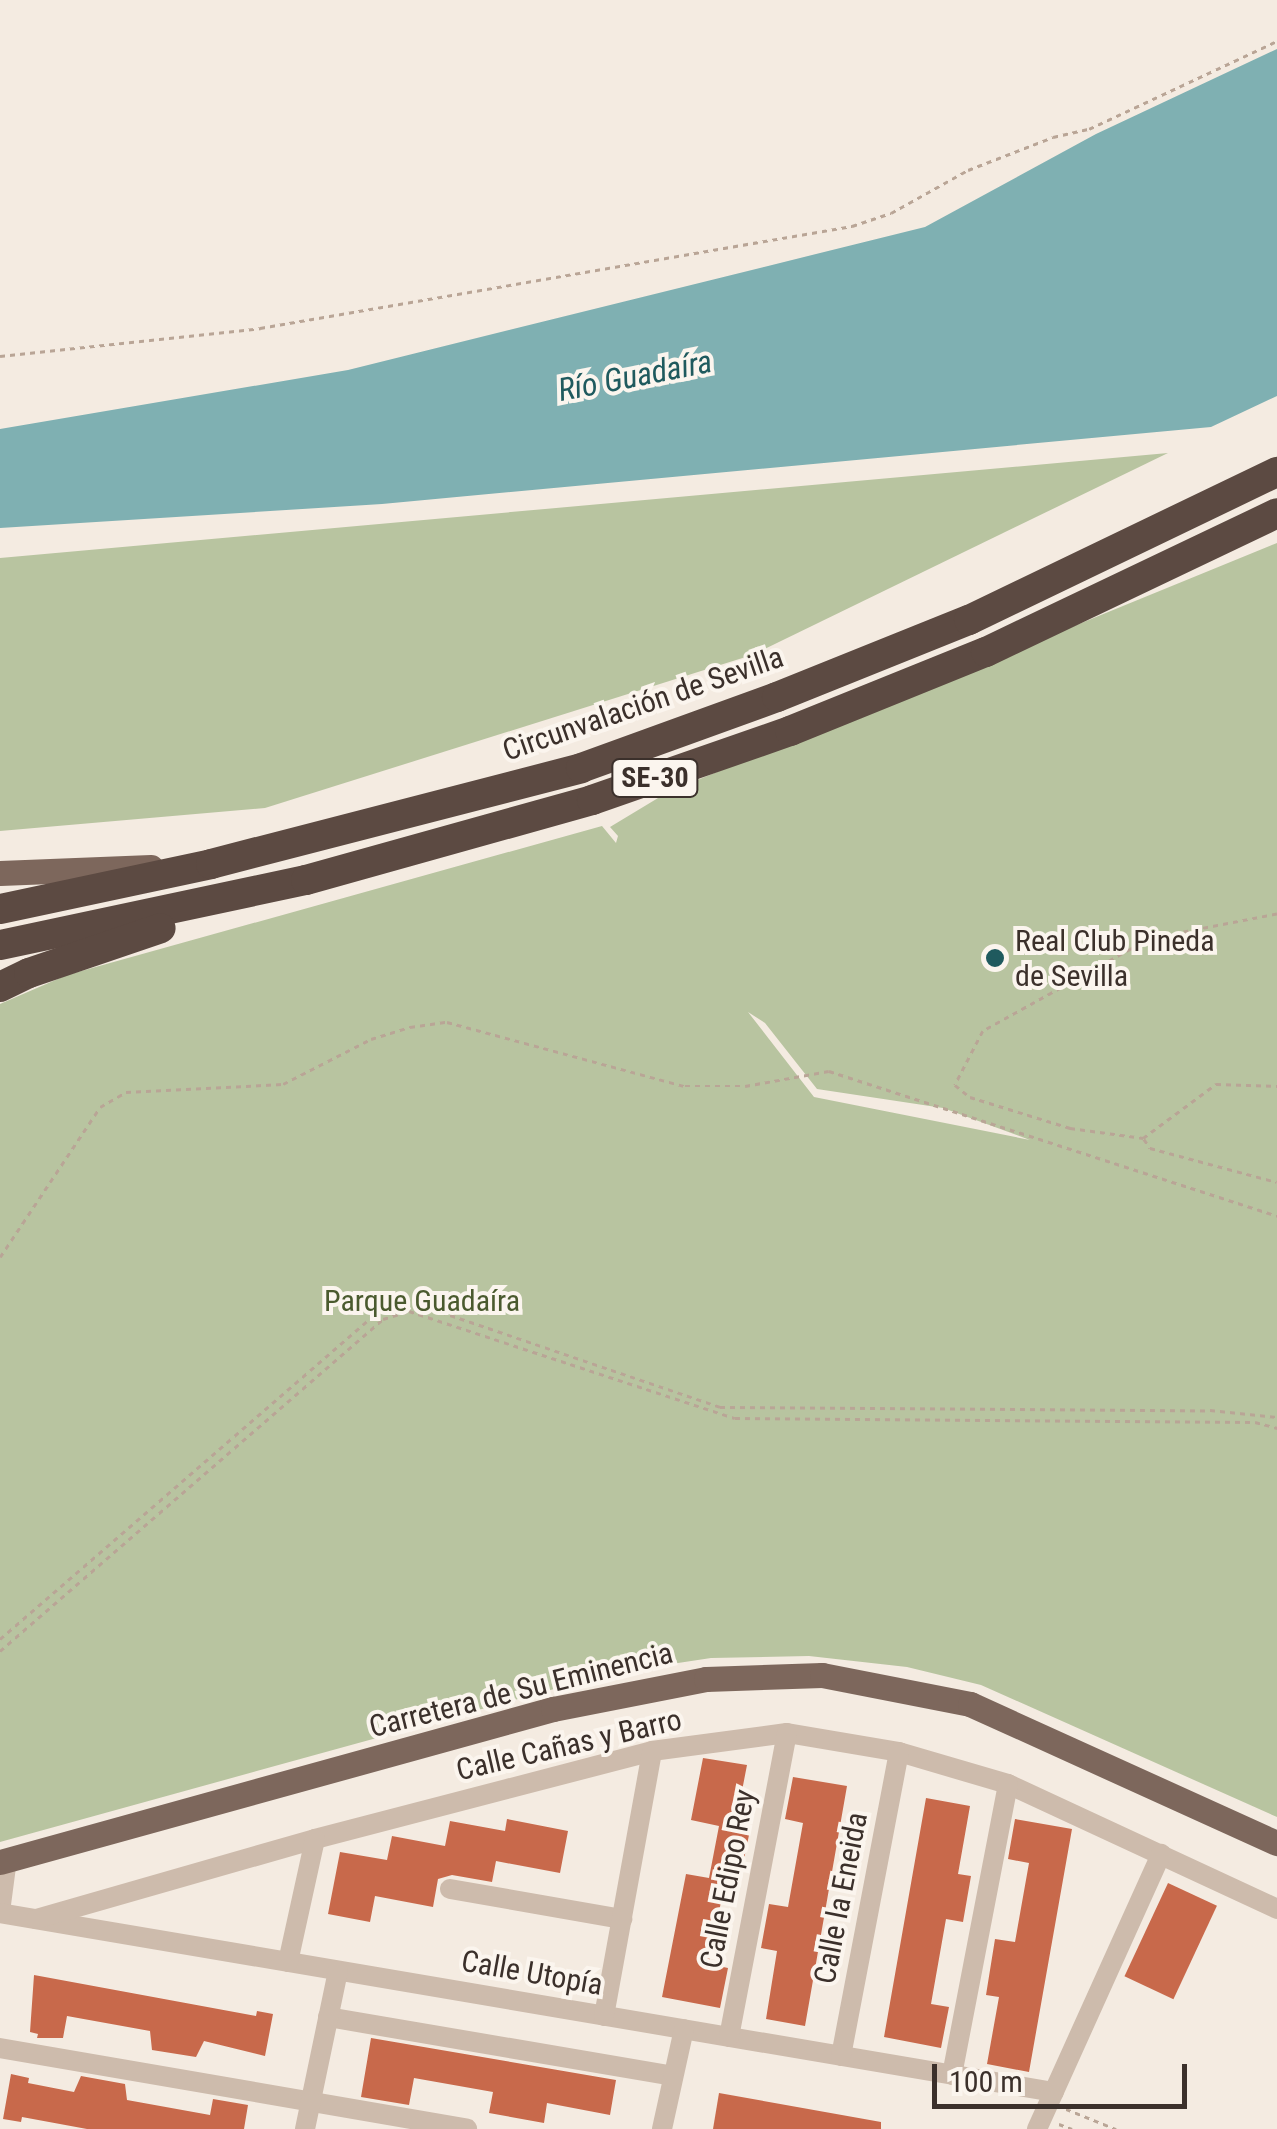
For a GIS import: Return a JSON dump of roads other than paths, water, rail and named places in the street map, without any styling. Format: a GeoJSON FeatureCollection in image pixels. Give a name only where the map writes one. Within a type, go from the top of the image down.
{"type":"FeatureCollection","features":[{"type":"Feature","properties":{"kind":"highway","name":"Circunvalación de Sevilla"},"geometry":{"type":"LineString","coordinates":[[0,909],[211,864],[580,768],[778,697],[968,620],[1277,472]]}},
{"type":"Feature","properties":{"kind":"highway","name":"SE-30"},"geometry":{"type":"LineString","coordinates":[[0,944],[306,880],[592,800],[790,731],[986,652],[1277,513]]}},
{"type":"Feature","properties":{"kind":"highway"},"geometry":{"type":"LineString","coordinates":[[0,987],[29,972],[306,880]]}},
{"type":"Feature","properties":{"kind":"main road"},"geometry":{"type":"LineString","coordinates":[[0,873],[211,864]]}},
{"type":"Feature","properties":{"kind":"main road","name":"Carretera de Su Eminencia"},"geometry":{"type":"LineString","coordinates":[[3,1860],[553,1709],[706,1679],[822,1675],[970,1704],[1277,1843]]}},
{"type":"Feature","properties":{"kind":"street","name":"Calle Cañas y Barro"},"geometry":{"type":"LineString","coordinates":[[36,1920],[315,1839],[652,1751],[787,1733],[899,1752],[1008,1784],[1277,1908]]}},
{"type":"Feature","properties":{"kind":"street","name":"Calle Edipo Rey"},"geometry":{"type":"LineString","coordinates":[[729,2037],[787,1733]]}},
{"type":"Feature","properties":{"kind":"street"},"geometry":{"type":"LineString","coordinates":[[604,2016],[652,1751]]}},
{"type":"Feature","properties":{"kind":"street","name":"Calle la Eneida"},"geometry":{"type":"LineString","coordinates":[[841,2056],[899,1752]]}},
{"type":"Feature","properties":{"kind":"street"},"geometry":{"type":"LineString","coordinates":[[952,2075],[1008,1784]]}},
{"type":"Feature","properties":{"kind":"street"},"geometry":{"type":"LineString","coordinates":[[288,1962],[315,1839]]}},
{"type":"Feature","properties":{"kind":"street"},"geometry":{"type":"LineString","coordinates":[[1037,2129],[1161,1854]]}},
{"type":"Feature","properties":{"kind":"street"},"geometry":{"type":"LineString","coordinates":[[0,1913],[3,1860]]}},
{"type":"Feature","properties":{"kind":"street"},"geometry":{"type":"LineString","coordinates":[[450,1889],[622,1919]]}},
{"type":"Feature","properties":{"kind":"street","name":"Calle Utopía"},"geometry":{"type":"LineString","coordinates":[[0,1913],[952,2075],[1052,2098]]}},
{"type":"Feature","properties":{"kind":"street"},"geometry":{"type":"LineString","coordinates":[[305,2129],[338,1970]]}},
{"type":"Feature","properties":{"kind":"street"},"geometry":{"type":"LineString","coordinates":[[328,2018],[674,2076]]}},
{"type":"Feature","properties":{"kind":"street"},"geometry":{"type":"LineString","coordinates":[[662,2129],[684,2029]]}},
{"type":"Feature","properties":{"kind":"street"},"geometry":{"type":"LineString","coordinates":[[0,2048],[468,2129]]}},
{"type":"Feature","properties":{"kind":"water","name":"Río Guadaíra"},"geometry":{"type":"Polygon","coordinates":[[[1277,49],[1277,396],[1211,427],[382,504],[0,528],[0,429],[348,370],[925,227],[1096,134],[1277,49]]]}},
{"type":"Feature","properties":{"kind":"place","name":"Real Club Pineda de Sevilla"},"geometry":{"type":"Point","coordinates":[995,958]}},
{"type":"Feature","properties":{"kind":"park label","name":"Parque Guadaíra"},"geometry":{"type":"Point","coordinates":[422,1301]}}]}
